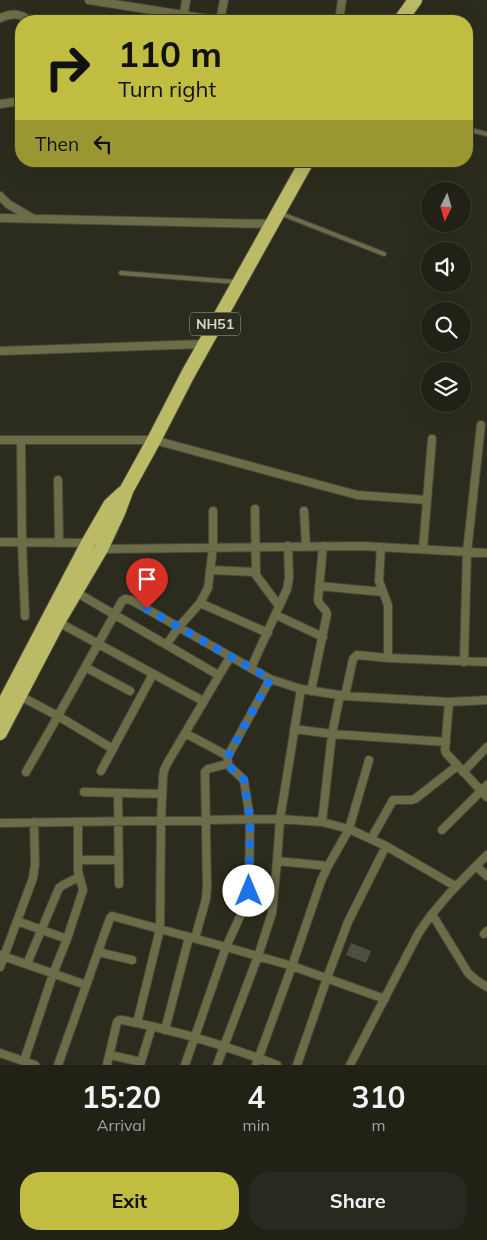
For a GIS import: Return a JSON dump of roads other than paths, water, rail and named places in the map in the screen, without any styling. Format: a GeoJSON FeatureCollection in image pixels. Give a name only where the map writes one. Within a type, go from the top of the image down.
{"type":"FeatureCollection","features":[{"type":"Feature","properties":{"kind":"highway"},"geometry":{"type":"LineString","coordinates":[[404,15],[415,0]]}},
{"type":"Feature","properties":{"kind":"highway","name":"NH51"},"geometry":{"type":"LineString","coordinates":[[0,733],[58,622],[76,592],[110,505],[127,489],[238,282],[304,167]]}},
{"type":"Feature","properties":{"kind":"highway","name":"NH51"},"geometry":{"type":"LineString","coordinates":[[0,711],[94,546]]}},
{"type":"Feature","properties":{"kind":"street"},"geometry":{"type":"LineString","coordinates":[[89,0],[166,15]]}},
{"type":"Feature","properties":{"kind":"street"},"geometry":{"type":"LineString","coordinates":[[145,10],[146,0]]}},
{"type":"Feature","properties":{"kind":"street"},"geometry":{"type":"LineString","coordinates":[[184,15],[186,0]]}},
{"type":"Feature","properties":{"kind":"street"},"geometry":{"type":"LineString","coordinates":[[221,15],[224,0]]}},
{"type":"Feature","properties":{"kind":"street"},"geometry":{"type":"LineString","coordinates":[[341,15],[342,0]]}},
{"type":"Feature","properties":{"kind":"street"},"geometry":{"type":"LineString","coordinates":[[0,18],[11,14],[20,15]]}},
{"type":"Feature","properties":{"kind":"street"},"geometry":{"type":"LineString","coordinates":[[0,104],[15,102]]}},
{"type":"Feature","properties":{"kind":"street"},"geometry":{"type":"LineString","coordinates":[[0,196],[8,204],[34,219]]}},
{"type":"Feature","properties":{"kind":"street"},"geometry":{"type":"LineString","coordinates":[[0,218],[275,218]]}},
{"type":"Feature","properties":{"kind":"street"},"geometry":{"type":"LineString","coordinates":[[0,351],[204,344]]}},
{"type":"Feature","properties":{"kind":"street"},"geometry":{"type":"LineString","coordinates":[[464,662],[467,552],[481,425]]}},
{"type":"Feature","properties":{"kind":"street"},"geometry":{"type":"LineString","coordinates":[[423,549],[432,439]]}},
{"type":"Feature","properties":{"kind":"street"},"geometry":{"type":"LineString","coordinates":[[0,440],[154,440],[358,494],[427,500]]}},
{"type":"Feature","properties":{"kind":"street"},"geometry":{"type":"LineString","coordinates":[[21,440],[24,616]]}},
{"type":"Feature","properties":{"kind":"street"},"geometry":{"type":"LineString","coordinates":[[58,480],[59,542]]}},
{"type":"Feature","properties":{"kind":"street"},"geometry":{"type":"LineString","coordinates":[[255,510],[255,572],[279,606]]}},
{"type":"Feature","properties":{"kind":"street"},"geometry":{"type":"LineString","coordinates":[[167,644],[200,602],[208,588],[213,547],[212,511]]}},
{"type":"Feature","properties":{"kind":"street"},"geometry":{"type":"LineString","coordinates":[[304,511],[306,546]]}},
{"type":"Feature","properties":{"kind":"street"},"geometry":{"type":"LineString","coordinates":[[0,542],[59,542],[94,546],[362,546],[487,553]]}},
{"type":"Feature","properties":{"kind":"street"},"geometry":{"type":"LineString","coordinates":[[251,668],[288,584],[288,546]]}},
{"type":"Feature","properties":{"kind":"street"},"geometry":{"type":"LineString","coordinates":[[311,691],[328,614],[318,602],[323,546]]}},
{"type":"Feature","properties":{"kind":"street"},"geometry":{"type":"LineString","coordinates":[[381,547],[378,581],[388,605],[388,658]]}},
{"type":"Feature","properties":{"kind":"street"},"geometry":{"type":"LineString","coordinates":[[210,570],[255,572]]}},
{"type":"Feature","properties":{"kind":"street"},"geometry":{"type":"LineString","coordinates":[[319,586],[383,592]]}},
{"type":"Feature","properties":{"kind":"street"},"geometry":{"type":"LineString","coordinates":[[76,592],[218,675]]}},
{"type":"Feature","properties":{"kind":"street"},"geometry":{"type":"LineString","coordinates":[[26,772],[122,601],[128,599],[270,679],[301,689],[343,696],[449,702],[487,700]]}},
{"type":"Feature","properties":{"kind":"street"},"geometry":{"type":"LineString","coordinates":[[200,602],[268,633]]}},
{"type":"Feature","properties":{"kind":"street"},"geometry":{"type":"LineString","coordinates":[[276,614],[323,637]]}},
{"type":"Feature","properties":{"kind":"street"},"geometry":{"type":"LineString","coordinates":[[58,622],[203,702]]}},
{"type":"Feature","properties":{"kind":"street"},"geometry":{"type":"LineString","coordinates":[[322,822],[332,734],[355,656],[487,662]]}},
{"type":"Feature","properties":{"kind":"street"},"geometry":{"type":"LineString","coordinates":[[137,1023],[160,929],[161,821],[164,770],[230,657]]}},
{"type":"Feature","properties":{"kind":"street"},"geometry":{"type":"LineString","coordinates":[[85,667],[130,691]]}},
{"type":"Feature","properties":{"kind":"street"},"geometry":{"type":"LineString","coordinates":[[101,771],[154,674]]}},
{"type":"Feature","properties":{"kind":"street"},"geometry":{"type":"LineString","coordinates":[[165,1030],[207,893],[205,772],[227,760],[270,679]]}},
{"type":"Feature","properties":{"kind":"street"},"geometry":{"type":"LineString","coordinates":[[218,1065],[272,913],[280,819],[301,689]]}},
{"type":"Feature","properties":{"kind":"street"},"geometry":{"type":"LineString","coordinates":[[20,696],[113,749]]}},
{"type":"Feature","properties":{"kind":"street"},"geometry":{"type":"LineString","coordinates":[[449,702],[446,753],[487,798]]}},
{"type":"Feature","properties":{"kind":"street"},"geometry":{"type":"LineString","coordinates":[[294,729],[332,734],[446,742]]}},
{"type":"Feature","properties":{"kind":"street"},"geometry":{"type":"LineString","coordinates":[[185,733],[227,760],[242,778],[250,819],[249,897],[226,947],[185,1065]]}},
{"type":"Feature","properties":{"kind":"street"},"geometry":{"type":"LineString","coordinates":[[371,839],[391,802],[396,799],[415,799],[460,769],[487,747]]}},
{"type":"Feature","properties":{"kind":"street"},"geometry":{"type":"LineString","coordinates":[[257,1061],[318,888],[349,829],[369,760]]}},
{"type":"Feature","properties":{"kind":"street"},"geometry":{"type":"LineString","coordinates":[[442,830],[487,785]]}},
{"type":"Feature","properties":{"kind":"street"},"geometry":{"type":"LineString","coordinates":[[84,792],[162,794]]}},
{"type":"Feature","properties":{"kind":"street"},"geometry":{"type":"LineString","coordinates":[[118,793],[119,884]]}},
{"type":"Feature","properties":{"kind":"street"},"geometry":{"type":"LineString","coordinates":[[0,823],[250,819],[322,822],[349,829],[386,846],[455,886]]}},
{"type":"Feature","properties":{"kind":"street"},"geometry":{"type":"LineString","coordinates":[[0,967],[2,956],[17,921],[34,872],[34,822]]}},
{"type":"Feature","properties":{"kind":"street"},"geometry":{"type":"LineString","coordinates":[[24,1061],[83,890],[79,877],[78,822]]}},
{"type":"Feature","properties":{"kind":"street"},"geometry":{"type":"LineString","coordinates":[[297,1065],[351,916],[386,846]]}},
{"type":"Feature","properties":{"kind":"street"},"geometry":{"type":"LineString","coordinates":[[350,1065],[418,934],[455,886],[487,855]]}},
{"type":"Feature","properties":{"kind":"street"},"geometry":{"type":"LineString","coordinates":[[78,860],[120,860]]}},
{"type":"Feature","properties":{"kind":"street"},"geometry":{"type":"LineString","coordinates":[[277,861],[328,866]]}},
{"type":"Feature","properties":{"kind":"street"},"geometry":{"type":"LineString","coordinates":[[476,866],[487,876]]}},
{"type":"Feature","properties":{"kind":"street"},"geometry":{"type":"LineString","coordinates":[[27,964],[59,888],[79,877]]}},
{"type":"Feature","properties":{"kind":"street"},"geometry":{"type":"LineString","coordinates":[[432,914],[468,973],[487,987]]}},
{"type":"Feature","properties":{"kind":"street"},"geometry":{"type":"LineString","coordinates":[[58,1065],[112,916],[292,966],[385,999]]}},
{"type":"Feature","properties":{"kind":"street"},"geometry":{"type":"LineString","coordinates":[[17,921],[67,939]]}},
{"type":"Feature","properties":{"kind":"street"},"geometry":{"type":"LineString","coordinates":[[98,952],[132,960]]}},
{"type":"Feature","properties":{"kind":"street"},"geometry":{"type":"LineString","coordinates":[[2,956],[86,984]]}},
{"type":"Feature","properties":{"kind":"street"},"geometry":{"type":"LineString","coordinates":[[108,1065],[117,1022],[122,1020],[152,1026],[225,1046],[257,1061],[277,1065]]}},
{"type":"Feature","properties":{"kind":"street"},"geometry":{"type":"LineString","coordinates":[[110,1055],[141,1063],[152,1026]]}},
{"type":"Feature","properties":{"kind":"street"},"geometry":{"type":"LineString","coordinates":[[0,1054],[35,1065]]}},
{"type":"Feature","properties":{"kind":"lane"},"geometry":{"type":"LineString","coordinates":[[473,131],[487,134]]}},
{"type":"Feature","properties":{"kind":"lane"},"geometry":{"type":"LineString","coordinates":[[275,218],[384,254]]}},
{"type":"Feature","properties":{"kind":"lane"},"geometry":{"type":"LineString","coordinates":[[121,273],[238,282]]}}]}
